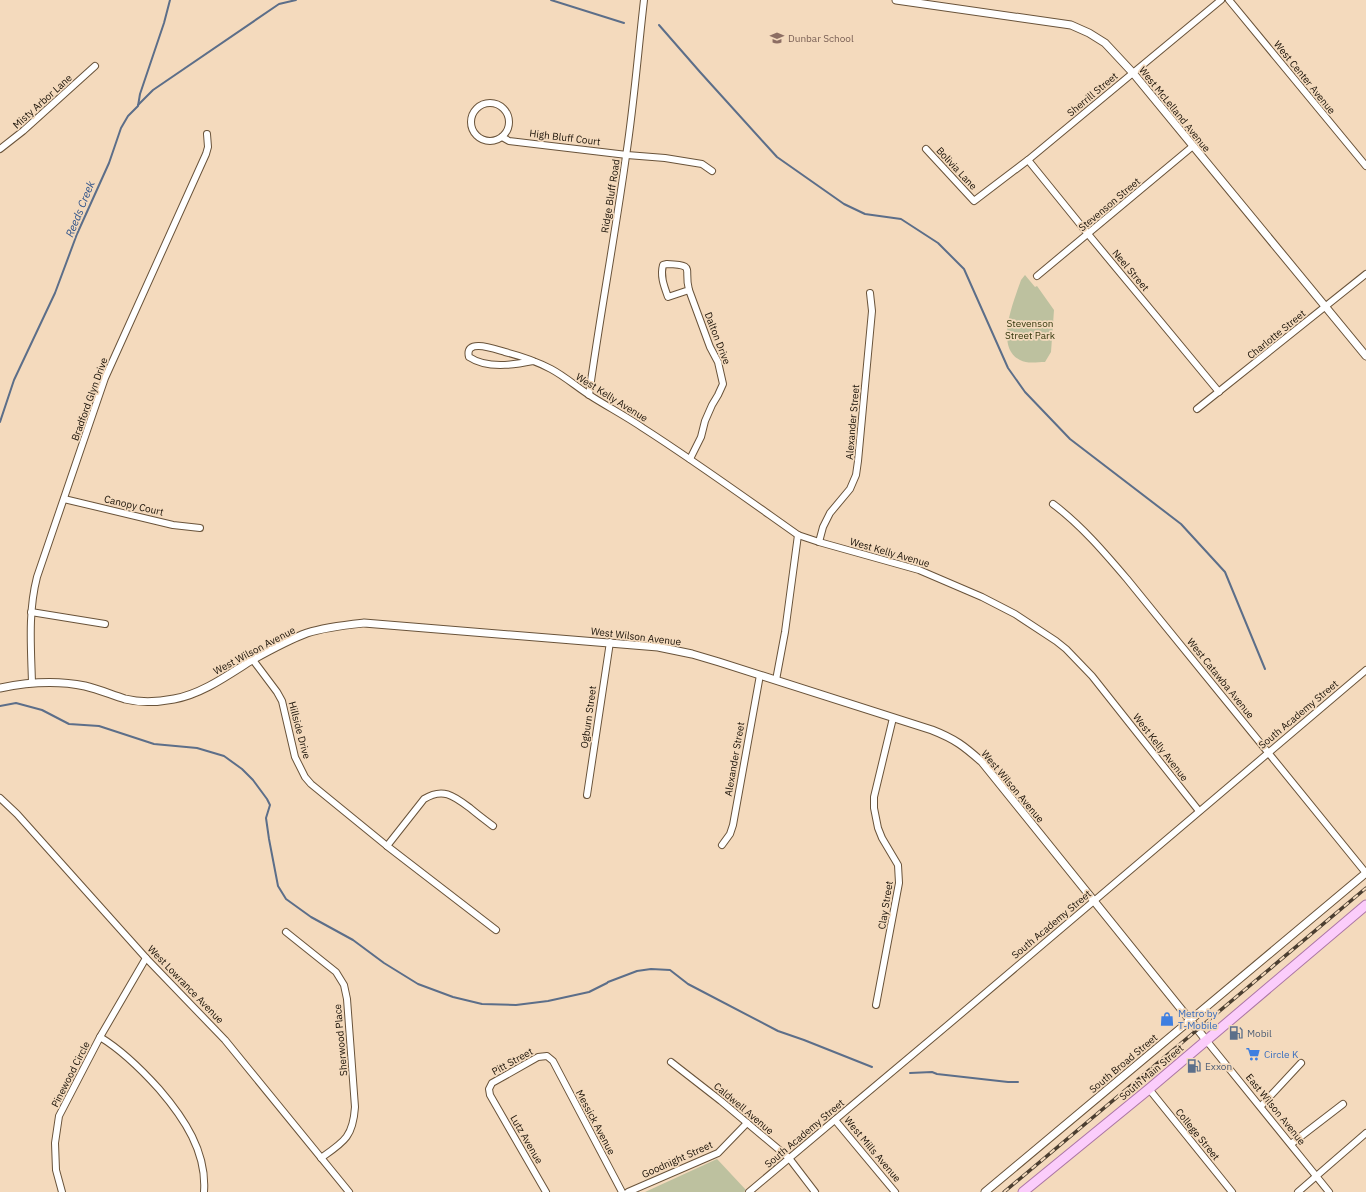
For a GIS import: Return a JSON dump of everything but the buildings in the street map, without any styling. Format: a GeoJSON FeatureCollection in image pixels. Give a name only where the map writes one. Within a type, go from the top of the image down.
{"type":"FeatureCollection","features":[{"type":"Feature","properties":{"kind":"main road","name":"South Main Street"},"geometry":{"type":"LineString","coordinates":[[1023,1192],[1149,1089],[1366,905]]}},
{"type":"Feature","properties":{"kind":"street","name":"Ridge Bluff Road"},"geometry":{"type":"LineString","coordinates":[[590,395],[602,303],[627,154],[644,0]]}},
{"type":"Feature","properties":{"kind":"street","name":"West McLelland Avenue"},"geometry":{"type":"LineString","coordinates":[[896,0],[1071,26],[1089,33],[1106,43],[1133,73],[1366,356]]}},
{"type":"Feature","properties":{"kind":"street","name":"Sherrill Street"},"geometry":{"type":"LineString","coordinates":[[974,201],[1028,160],[1221,0]]}},
{"type":"Feature","properties":{"kind":"street","name":"West Center Avenue"},"geometry":{"type":"LineString","coordinates":[[1229,0],[1366,166]]}},
{"type":"Feature","properties":{"kind":"street","name":"Misty Arbor Lane"},"geometry":{"type":"LineString","coordinates":[[0,149],[23,131],[95,66]]}},
{"type":"Feature","properties":{"kind":"street","name":"High Bluff Court"},"geometry":{"type":"LineString","coordinates":[[491,103],[499,105],[504,110],[508,116],[509,124],[507,131],[502,137],[496,140],[488,141],[481,139],[475,134],[471,128],[470,120],[472,113],[477,107],[491,103]]}},
{"type":"Feature","properties":{"kind":"street","name":"Bradford Glyn Drive"},"geometry":{"type":"LineString","coordinates":[[32,683],[31,612],[32,599],[37,578],[106,378],[206,154],[208,146],[207,134]]}},
{"type":"Feature","properties":{"kind":"street","name":"High Bluff Court"},"geometry":{"type":"LineString","coordinates":[[502,137],[509,141],[665,158],[702,164],[712,171]]}},
{"type":"Feature","properties":{"kind":"street","name":"Stevenson Street"},"geometry":{"type":"LineString","coordinates":[[1037,276],[1193,146]]}},
{"type":"Feature","properties":{"kind":"street","name":"Bolivia Lane"},"geometry":{"type":"LineString","coordinates":[[926,149],[974,201]]}},
{"type":"Feature","properties":{"kind":"street","name":"Neel Street"},"geometry":{"type":"LineString","coordinates":[[1028,160],[1219,392]]}},
{"type":"Feature","properties":{"kind":"street","name":"Dalton Drive"},"geometry":{"type":"LineString","coordinates":[[689,290],[668,297],[662,281],[663,265],[682,264],[686,266],[688,270],[687,283],[689,290],[710,347],[718,362],[722,384],[705,421],[701,437],[690,459]]}},
{"type":"Feature","properties":{"kind":"street","name":"Charlotte Street"},"geometry":{"type":"LineString","coordinates":[[1198,409],[1366,274]]}},
{"type":"Feature","properties":{"kind":"street","name":"Alexander Street"},"geometry":{"type":"LineString","coordinates":[[819,542],[823,527],[830,513],[850,489],[856,476],[872,311],[870,293]]}},
{"type":"Feature","properties":{"kind":"street","name":"West Kelly Avenue"},"geometry":{"type":"LineString","coordinates":[[533,361],[505,365],[486,363],[469,357],[469,351],[470,348],[474,346],[483,346],[526,358],[533,361],[551,369],[690,459],[798,535],[926,573],[982,596],[1015,614],[1066,649],[1092,676],[1199,811]]}},
{"type":"Feature","properties":{"kind":"street","name":"Canopy Court"},"geometry":{"type":"LineString","coordinates":[[64,500],[173,525],[200,528]]}},
{"type":"Feature","properties":{"kind":"street","name":"West Catawba Avenue"},"geometry":{"type":"LineString","coordinates":[[1052,504],[1086,533],[1109,557],[1366,873]]}},
{"type":"Feature","properties":{"kind":"street"},"geometry":{"type":"LineString","coordinates":[[776,680],[785,632],[798,535]]}},
{"type":"Feature","properties":{"kind":"street"},"geometry":{"type":"LineString","coordinates":[[31,612],[105,624]]}},
{"type":"Feature","properties":{"kind":"street","name":"West Wilson Avenue"},"geometry":{"type":"LineString","coordinates":[[0,688],[32,683],[70,683],[141,702],[174,699],[190,695],[290,640],[307,633],[344,625],[364,623],[610,642],[658,647],[692,654],[950,737],[965,747],[982,762],[1206,1040]]}},
{"type":"Feature","properties":{"kind":"street","name":"Ogburn Street"},"geometry":{"type":"LineString","coordinates":[[587,794],[610,642]]}},
{"type":"Feature","properties":{"kind":"street","name":"Hillside Drive"},"geometry":{"type":"LineString","coordinates":[[253,660],[282,701],[295,757],[305,777],[321,793],[387,846],[496,930]]}},
{"type":"Feature","properties":{"kind":"street","name":"South Academy Street"},"geometry":{"type":"LineString","coordinates":[[749,1192],[1366,670]]}},
{"type":"Feature","properties":{"kind":"street","name":"Alexander Street"},"geometry":{"type":"LineString","coordinates":[[722,844],[730,834],[733,825],[760,675]]}},
{"type":"Feature","properties":{"kind":"street","name":"Clay Street"},"geometry":{"type":"LineString","coordinates":[[876,1006],[899,883],[898,865],[882,838],[874,808],[874,797],[893,718]]}},
{"type":"Feature","properties":{"kind":"street"},"geometry":{"type":"LineString","coordinates":[[387,846],[424,799],[430,795],[439,793],[454,796],[493,826]]}},
{"type":"Feature","properties":{"kind":"street","name":"West Lowrance Avenue"},"geometry":{"type":"LineString","coordinates":[[0,798],[17,814],[146,958],[225,1040],[349,1192]]}},
{"type":"Feature","properties":{"kind":"street","name":"South Broad Street"},"geometry":{"type":"LineString","coordinates":[[985,1192],[1366,873]]}},
{"type":"Feature","properties":{"kind":"street","name":"Sherwood Place"},"geometry":{"type":"LineString","coordinates":[[286,932],[336,972],[344,985],[347,999],[355,1107],[354,1122],[348,1136],[337,1147],[321,1158]]}},
{"type":"Feature","properties":{"kind":"street","name":"Pinewood Circle"},"geometry":{"type":"LineString","coordinates":[[62,1192],[56,1170],[55,1143],[59,1116],[100,1037],[146,958]]}},
{"type":"Feature","properties":{"kind":"street","name":"Pinewood Circle"},"geometry":{"type":"LineString","coordinates":[[100,1037],[121,1051],[141,1069],[175,1108],[189,1128],[199,1151],[203,1168],[204,1192]]}},
{"type":"Feature","properties":{"kind":"street","name":"East Wilson Avenue"},"geometry":{"type":"LineString","coordinates":[[1206,1040],[1261,1106],[1329,1192]]}},
{"type":"Feature","properties":{"kind":"street","name":"Pitt Street"},"geometry":{"type":"LineString","coordinates":[[490,1095],[489,1089],[492,1083],[538,1057],[547,1056],[553,1061]]}},
{"type":"Feature","properties":{"kind":"street","name":"Messick Avenue"},"geometry":{"type":"LineString","coordinates":[[553,1061],[622,1192]]}},
{"type":"Feature","properties":{"kind":"street","name":"Caldwell Avenue"},"geometry":{"type":"LineString","coordinates":[[671,1062],[789,1158],[815,1192]]}},
{"type":"Feature","properties":{"kind":"street"},"geometry":{"type":"LineString","coordinates":[[1261,1106],[1301,1063]]}},
{"type":"Feature","properties":{"kind":"street","name":"College Street"},"geometry":{"type":"LineString","coordinates":[[1149,1089],[1232,1192]]}},
{"type":"Feature","properties":{"kind":"street","name":"Lutz Avenue"},"geometry":{"type":"LineString","coordinates":[[490,1095],[546,1192]]}},
{"type":"Feature","properties":{"kind":"street"},"geometry":{"type":"LineString","coordinates":[[1291,1144],[1342,1104]]}},
{"type":"Feature","properties":{"kind":"street","name":"West Mills Avenue"},"geometry":{"type":"LineString","coordinates":[[835,1120],[895,1192]]}},
{"type":"Feature","properties":{"kind":"street","name":"Goodnight Street"},"geometry":{"type":"LineString","coordinates":[[628,1192],[718,1153],[747,1123]]}},
{"type":"Feature","properties":{"kind":"street"},"geometry":{"type":"LineString","coordinates":[[1298,1192],[1366,1133]]}},
{"type":"Feature","properties":{"kind":"green space","name":"Stevenson Street Park"},"geometry":{"type":"Polygon","coordinates":[[[1025,275],[1035,287],[1037,286],[1054,310],[1051,352],[1045,362],[1029,362],[1020,360],[1012,354],[1008,345],[1008,323],[1021,280],[1025,275]]]}},
{"type":"Feature","properties":{"kind":"green space"},"geometry":{"type":"Polygon","coordinates":[[[717,1159],[746,1190],[744,1192],[645,1192],[717,1159]]]}},
{"type":"Feature","properties":{"kind":"waterway","name":"Reeds Creek"},"geometry":{"type":"LineString","coordinates":[[0,422],[14,380],[55,293],[77,234],[109,163],[121,128],[128,116],[138,106],[140,94],[164,23],[170,0]]}},
{"type":"Feature","properties":{"kind":"waterway"},"geometry":{"type":"LineString","coordinates":[[138,105],[153,90],[279,4],[296,0]]}},
{"type":"Feature","properties":{"kind":"waterway"},"geometry":{"type":"LineString","coordinates":[[551,0],[624,23]]}},
{"type":"Feature","properties":{"kind":"waterway"},"geometry":{"type":"LineString","coordinates":[[659,25],[777,157],[844,204],[865,214],[901,219],[938,243],[964,269],[1008,368],[1025,392],[1070,439],[1181,524],[1225,572],[1265,669]]}},
{"type":"Feature","properties":{"kind":"waterway"},"geometry":{"type":"LineString","coordinates":[[0,706],[16,703],[42,710],[69,724],[99,726],[154,744],[197,748],[224,756],[242,769],[253,780],[270,805],[266,818],[269,839],[278,886],[286,899],[311,917],[353,940],[384,963],[418,984],[453,997],[482,1004],[516,1005],[548,1001],[589,992],[608,982],[637,971],[651,969],[670,970],[688,984],[778,1031],[872,1067]]}},
{"type":"Feature","properties":{"kind":"waterway"},"geometry":{"type":"LineString","coordinates":[[910,1073],[932,1072],[937,1074],[1018,1082]]}},
{"type":"Feature","properties":{"kind":"railway"},"geometry":{"type":"LineString","coordinates":[[1004,1192],[1366,888]]}},
{"type":"Feature","properties":{"kind":"place","name":"Dunbar School"},"geometry":{"type":"Point","coordinates":[777,38]}},
{"type":"Feature","properties":{"kind":"place","name":"Metro by T-Mobile"},"geometry":{"type":"Point","coordinates":[1167,1019]}},
{"type":"Feature","properties":{"kind":"place","name":"Mobil"},"geometry":{"type":"Point","coordinates":[1236,1033]}},
{"type":"Feature","properties":{"kind":"place","name":"Circle K"},"geometry":{"type":"Point","coordinates":[1253,1054]}},
{"type":"Feature","properties":{"kind":"place","name":"Exxon"},"geometry":{"type":"Point","coordinates":[1194,1066]}}]}
